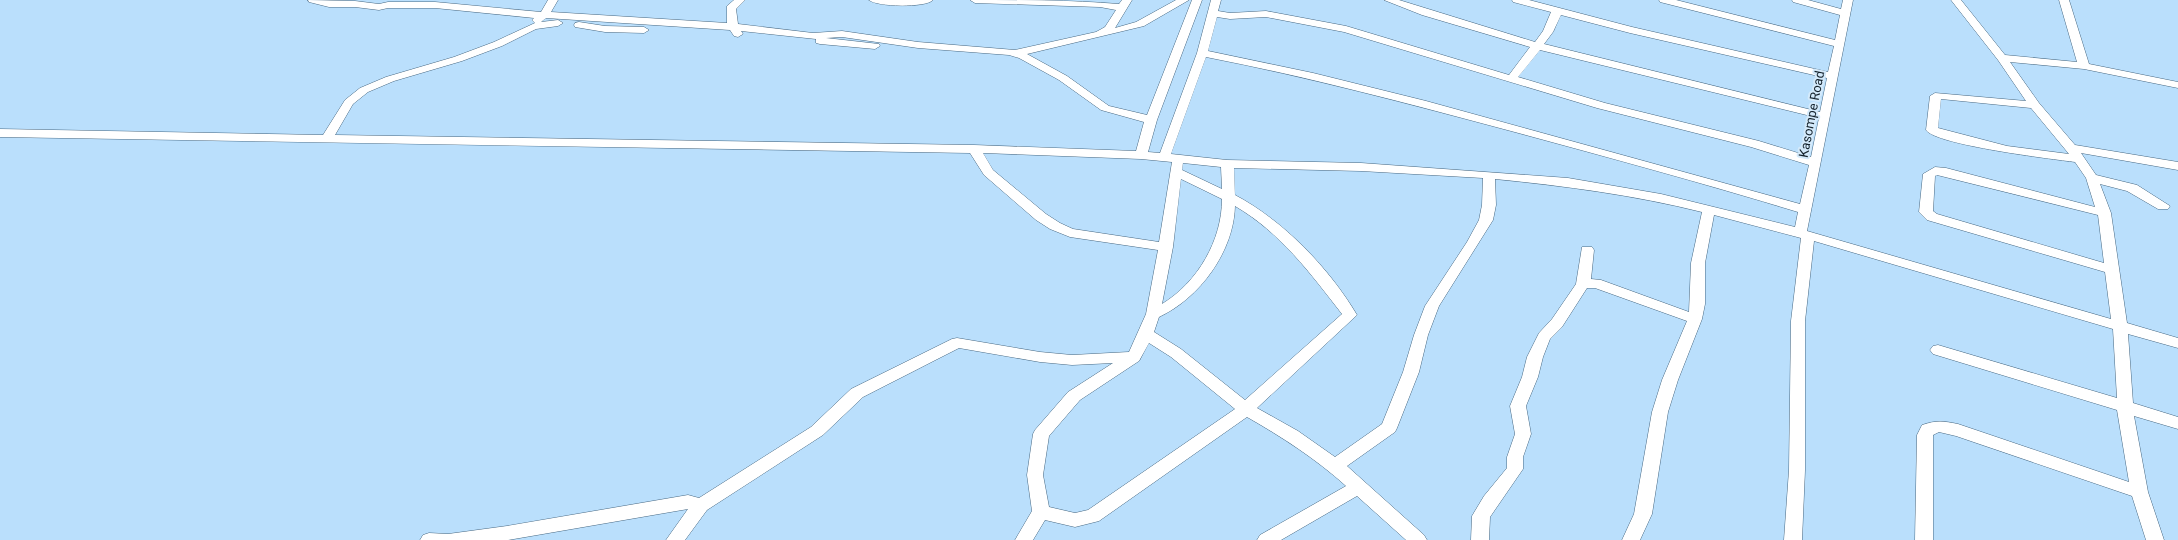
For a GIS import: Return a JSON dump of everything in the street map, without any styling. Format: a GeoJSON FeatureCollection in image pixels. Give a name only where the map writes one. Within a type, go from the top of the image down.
{"type":"FeatureCollection","features":[{"type":"Feature","properties":{"kind":"street"},"geometry":{"type":"LineString","coordinates":[[313,0],[329,4],[355,4],[379,7],[388,5],[435,5],[605,29],[735,31],[854,46],[918,45],[1016,53],[1124,29],[1140,24],[1184,0]]}},
{"type":"Feature","properties":{"kind":"street"},"geometry":{"type":"LineString","coordinates":[[326,139],[349,102],[364,90],[390,79],[448,62],[498,44],[542,19],[552,0]]}},
{"type":"Feature","properties":{"kind":"street"},"geometry":{"type":"LineString","coordinates":[[735,31],[731,8],[740,0]]}},
{"type":"Feature","properties":{"kind":"street"},"geometry":{"type":"LineString","coordinates":[[874,0],[902,3],[928,0]]}},
{"type":"Feature","properties":{"kind":"street"},"geometry":{"type":"LineString","coordinates":[[975,0],[1125,4]]}},
{"type":"Feature","properties":{"kind":"street"},"geometry":{"type":"LineString","coordinates":[[1141,155],[1151,120],[1197,0]]}},
{"type":"Feature","properties":{"kind":"street"},"geometry":{"type":"LineString","coordinates":[[1024,540],[1041,512],[1035,475],[1041,434],[1074,396],[1134,357],[1146,334],[1153,314],[1166,247],[1172,163],[1216,0]]}},
{"type":"Feature","properties":{"kind":"street"},"geometry":{"type":"LineString","coordinates":[[1389,0],[1426,13],[1538,46],[1824,116]]}},
{"type":"Feature","properties":{"kind":"street"},"geometry":{"type":"LineString","coordinates":[[1517,0],[1557,11],[1832,76]]}},
{"type":"Feature","properties":{"kind":"street"},"geometry":{"type":"LineString","coordinates":[[1664,0],[1838,44]]}},
{"type":"Feature","properties":{"kind":"street"},"geometry":{"type":"LineString","coordinates":[[1797,0],[1846,14]]}},
{"type":"Feature","properties":{"kind":"street","name":"Kasompe Road"},"geometry":{"type":"LineString","coordinates":[[1793,540],[1796,470],[1798,321],[1806,210],[1848,0]]}},
{"type":"Feature","properties":{"kind":"street"},"geometry":{"type":"LineString","coordinates":[[1956,0],[2002,58],[2034,105],[2071,148],[2092,178],[2104,213],[2110,269],[2120,327],[2125,408],[2139,492],[2155,540]]}},
{"type":"Feature","properties":{"kind":"street"},"geometry":{"type":"LineString","coordinates":[[2064,0],[2084,66]]}},
{"type":"Feature","properties":{"kind":"street"},"geometry":{"type":"LineString","coordinates":[[1098,34],[1109,29],[1125,4]]}},
{"type":"Feature","properties":{"kind":"street"},"geometry":{"type":"LineString","coordinates":[[1512,78],[1548,32],[1557,11]]}},
{"type":"Feature","properties":{"kind":"street"},"geometry":{"type":"LineString","coordinates":[[1212,13],[1230,16],[1274,15],[1346,29],[1601,106],[1755,144],[1816,162]]}},
{"type":"Feature","properties":{"kind":"street"},"geometry":{"type":"LineString","coordinates":[[1016,53],[1063,78],[1090,99],[1105,108],[1151,120]]}},
{"type":"Feature","properties":{"kind":"street"},"geometry":{"type":"LineString","coordinates":[[1202,53],[1284,68],[1363,87],[1583,146],[1806,210]]}},
{"type":"Feature","properties":{"kind":"street"},"geometry":{"type":"LineString","coordinates":[[2002,58],[2084,66],[2178,85]]}},
{"type":"Feature","properties":{"kind":"street"},"geometry":{"type":"LineString","coordinates":[[2034,105],[1939,95],[1936,96],[1932,130],[1944,135],[2007,150],[2079,159]]}},
{"type":"Feature","properties":{"kind":"street"},"geometry":{"type":"LineString","coordinates":[[0,133],[974,149],[1141,155],[1172,163],[1361,167],[1489,175],[1568,182],[1661,198],[1804,234],[2178,343]]}},
{"type":"Feature","properties":{"kind":"street"},"geometry":{"type":"LineString","coordinates":[[2071,148],[2178,166]]}},
{"type":"Feature","properties":{"kind":"street"},"geometry":{"type":"LineString","coordinates":[[974,149],[988,172],[1041,217],[1055,226],[1070,233],[1166,247]]}},
{"type":"Feature","properties":{"kind":"street"},"geometry":{"type":"LineString","coordinates":[[1041,512],[1075,520],[1093,516],[1127,494],[1246,409],[1350,315],[1318,274],[1275,227],[1228,196],[1172,163]]}},
{"type":"Feature","properties":{"kind":"street"},"geometry":{"type":"LineString","coordinates":[[1153,314],[1171,305],[1188,290],[1208,265],[1223,236],[1228,216],[1227,164]]}},
{"type":"Feature","properties":{"kind":"street"},"geometry":{"type":"LineString","coordinates":[[2104,213],[1946,172],[1935,171],[1929,174],[1926,193],[1926,212],[1932,217],[2110,269]]}},
{"type":"Feature","properties":{"kind":"street"},"geometry":{"type":"LineString","coordinates":[[1335,466],[1389,428],[1411,372],[1421,334],[1432,306],[1474,242],[1486,220],[1489,205],[1489,175]]}},
{"type":"Feature","properties":{"kind":"street"},"geometry":{"type":"LineString","coordinates":[[2092,178],[2132,188],[2163,206]]}},
{"type":"Feature","properties":{"kind":"street"},"geometry":{"type":"LineString","coordinates":[[1631,540],[1643,514],[1660,412],[1670,380],[1695,319],[1698,304],[1698,263],[1709,210]]}},
{"type":"Feature","properties":{"kind":"street"},"geometry":{"type":"LineString","coordinates":[[1480,540],[1481,516],[1490,501],[1515,469],[1514,457],[1521,444],[1523,434],[1518,406],[1530,376],[1535,357],[1544,337],[1557,323],[1583,284],[1587,250]]}},
{"type":"Feature","properties":{"kind":"street"},"geometry":{"type":"LineString","coordinates":[[1583,284],[1596,283],[1695,319]]}},
{"type":"Feature","properties":{"kind":"street"},"geometry":{"type":"LineString","coordinates":[[1146,334],[1176,352],[1206,379],[1246,409],[1292,435],[1335,466],[1418,540]]}},
{"type":"Feature","properties":{"kind":"street"},"geometry":{"type":"LineString","coordinates":[[675,540],[702,505],[817,431],[857,393],[957,343],[1040,357],[1072,360],[1134,357]]}},
{"type":"Feature","properties":{"kind":"street"},"geometry":{"type":"LineString","coordinates":[[1938,350],[2178,423]]}},
{"type":"Feature","properties":{"kind":"street"},"geometry":{"type":"LineString","coordinates":[[1924,540],[1925,435],[1928,429],[1939,426],[1958,430],[2139,492]]}},
{"type":"Feature","properties":{"kind":"street"},"geometry":{"type":"LineString","coordinates":[[1266,540],[1359,486]]}},
{"type":"Feature","properties":{"kind":"street"},"geometry":{"type":"LineString","coordinates":[[451,540],[507,533],[688,502],[702,505]]}},
{"type":"Feature","properties":{"kind":"street"},"geometry":{"type":"LineString","coordinates":[[429,540],[444,540]]}}]}
